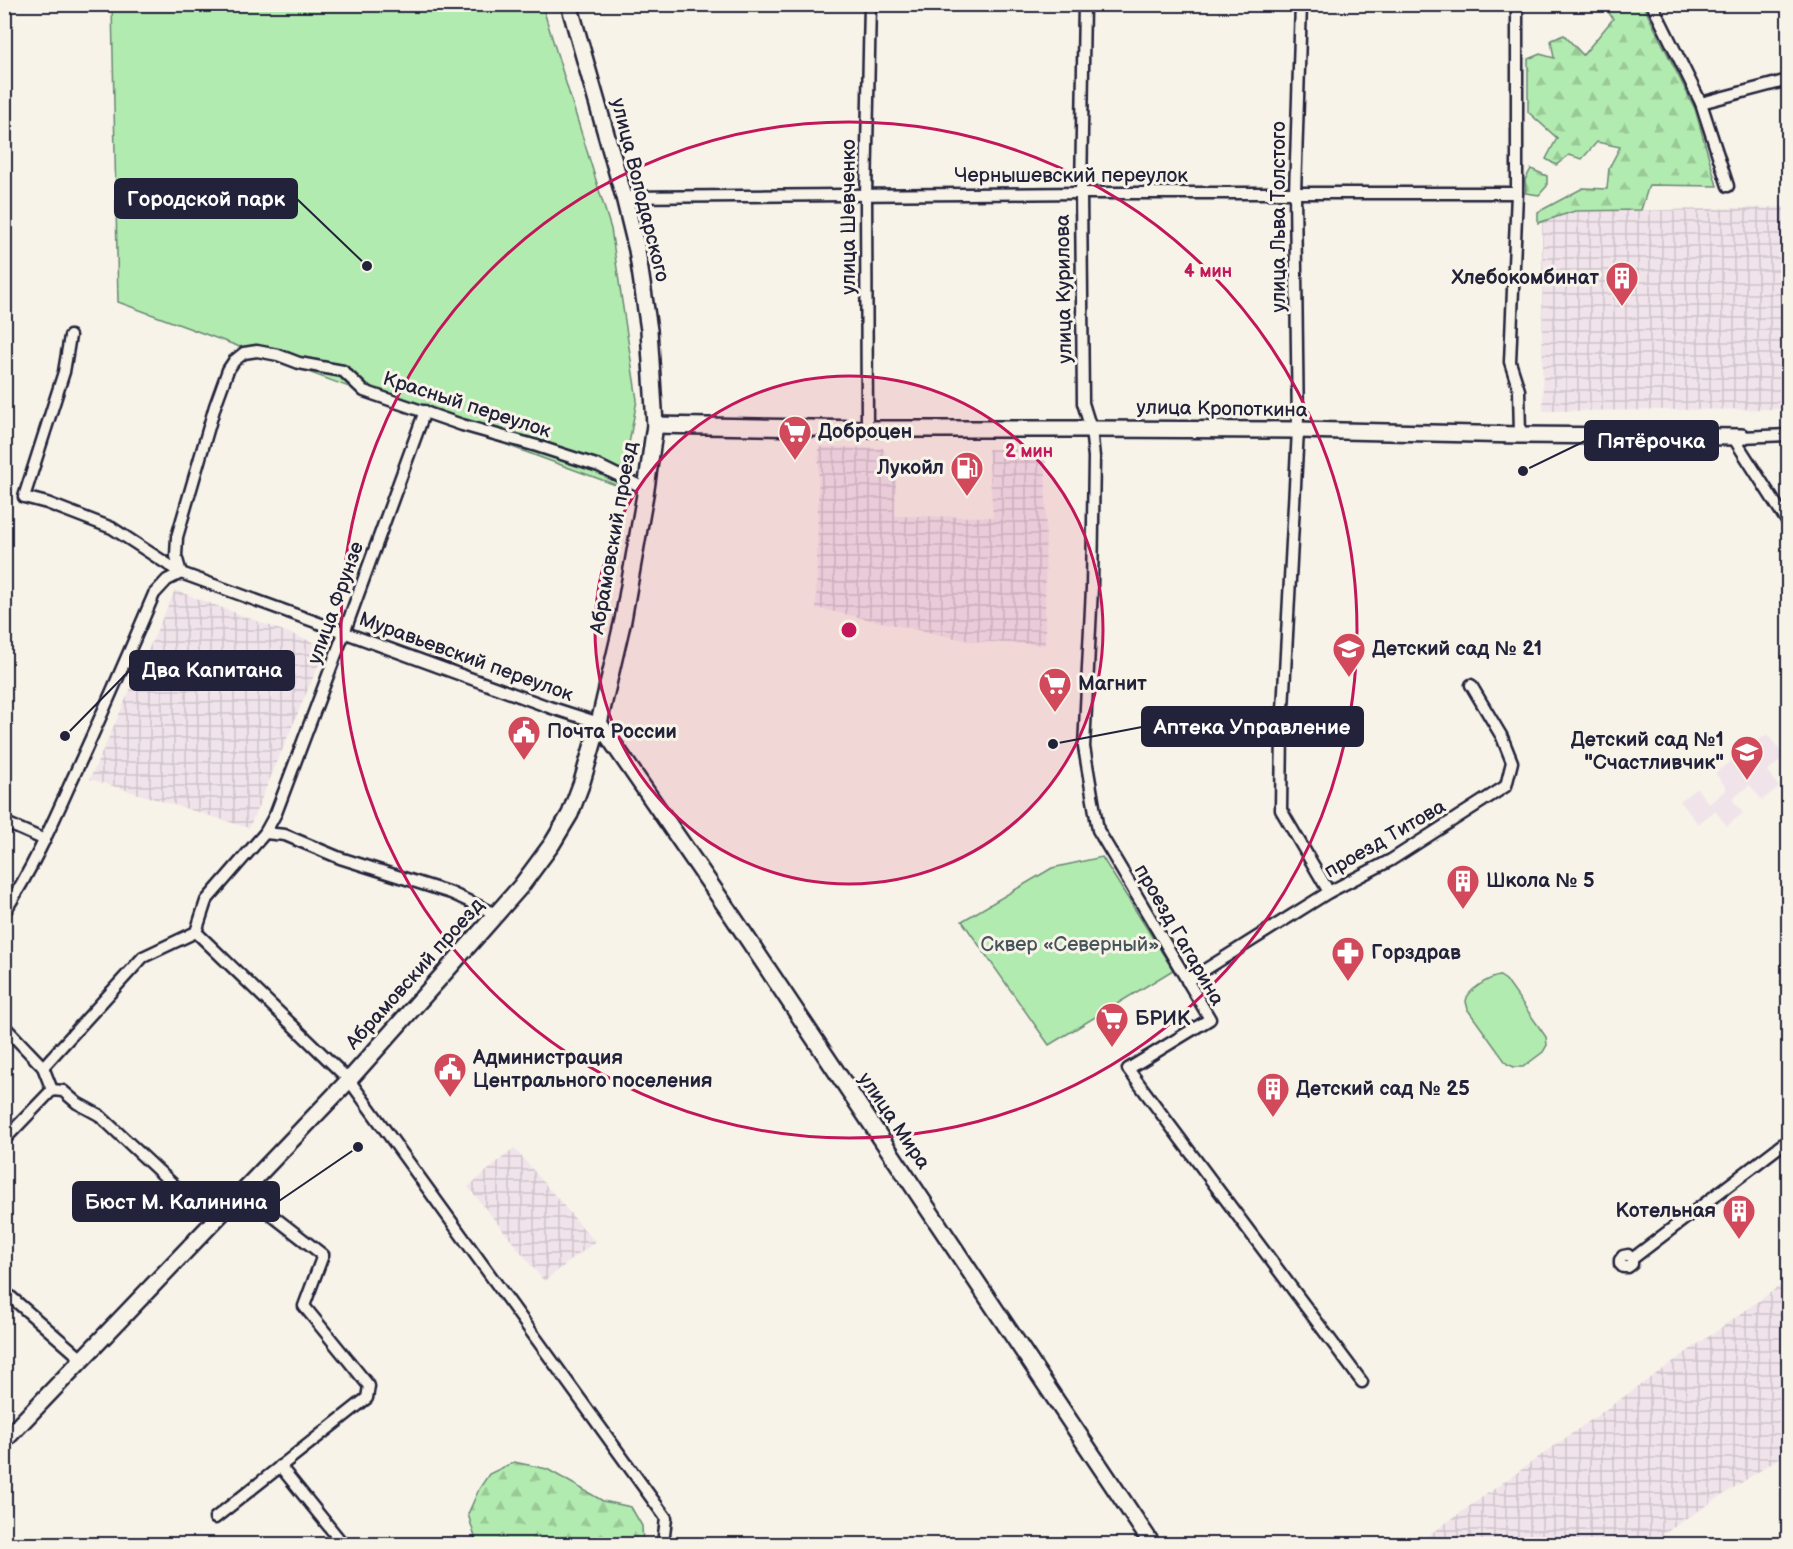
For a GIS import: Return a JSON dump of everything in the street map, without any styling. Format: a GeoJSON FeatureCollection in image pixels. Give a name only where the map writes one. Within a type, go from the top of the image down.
{"type":"FeatureCollection","features":[{"type":"Feature","properties":{"kind":"street","name":"улица Шевченко"},"geometry":{"type":"LineString","coordinates":[[867,429],[866,196],[870,4]]}},
{"type":"Feature","properties":{"kind":"street","name":"улица Курилова"},"geometry":{"type":"LineString","coordinates":[[1084,4],[1081,193],[1083,403],[1091,429]]}},
{"type":"Feature","properties":{"kind":"street","name":"улица Льва Толстого"},"geometry":{"type":"LineString","coordinates":[[1301,4],[1294,194],[1298,430],[1282,721],[1281,810],[1329,892]]}},
{"type":"Feature","properties":{"kind":"street"},"geometry":{"type":"LineString","coordinates":[[1517,4],[1517,193],[1510,362],[1519,390],[1520,435]]}},
{"type":"Feature","properties":{"kind":"street"},"geometry":{"type":"LineString","coordinates":[[1652,4],[1701,103],[1728,186]]}},
{"type":"Feature","properties":{"kind":"street","name":"улица Володарского"},"geometry":{"type":"LineString","coordinates":[[571,5],[637,250],[649,330],[655,425]]}},
{"type":"Feature","properties":{"kind":"street"},"geometry":{"type":"LineString","coordinates":[[1701,103],[1788,80]]}},
{"type":"Feature","properties":{"kind":"street","name":"Чернышевский переулок"},"geometry":{"type":"LineString","coordinates":[[624,197],[1081,193],[1517,193]]}},
{"type":"Feature","properties":{"kind":"street","name":"Муравьевский переулок"},"geometry":{"type":"LineString","coordinates":[[70,336],[64,372],[24,497],[47,503],[112,528],[180,573],[549,708],[599,723]]}},
{"type":"Feature","properties":{"kind":"street","name":"Красный переулок"},"geometry":{"type":"LineString","coordinates":[[180,573],[176,556],[177,537],[215,406],[228,370],[244,353],[257,351],[278,355],[299,363],[343,371],[364,391],[462,425],[599,466],[646,489]]}},
{"type":"Feature","properties":{"kind":"street","name":"улица Фрунзе"},"geometry":{"type":"LineString","coordinates":[[196,932],[206,901],[265,832],[276,813],[425,411]]}},
{"type":"Feature","properties":{"kind":"street","name":"улица Кропоткина"},"geometry":{"type":"LineString","coordinates":[[655,425],[867,429],[1298,430],[1738,437],[1788,435]]}},
{"type":"Feature","properties":{"kind":"street","name":"Абрамовский проезд"},"geometry":{"type":"LineString","coordinates":[[4,1441],[349,1080],[496,914],[552,844],[570,814],[599,723],[625,608],[655,425]]}},
{"type":"Feature","properties":{"kind":"street","name":"проезд Гагарина"},"geometry":{"type":"LineString","coordinates":[[1091,429],[1094,457],[1092,588],[1084,747],[1098,830],[1210,1019],[1128,1069],[1362,1382]]}},
{"type":"Feature","properties":{"kind":"street"},"geometry":{"type":"LineString","coordinates":[[1738,437],[1788,523]]}},
{"type":"Feature","properties":{"kind":"street"},"geometry":{"type":"LineString","coordinates":[[4,913],[23,884],[45,840],[154,594],[167,580],[180,573]]}},
{"type":"Feature","properties":{"kind":"street","name":"проезд Титова"},"geometry":{"type":"LineString","coordinates":[[1187,981],[1329,892],[1391,860],[1506,786],[1512,762],[1502,737],[1471,685]]}},
{"type":"Feature","properties":{"kind":"street","name":"улица Мира"},"geometry":{"type":"LineString","coordinates":[[599,723],[739,926],[1152,1545]]}},
{"type":"Feature","properties":{"kind":"street"},"geometry":{"type":"LineString","coordinates":[[4,822],[45,840]]}},
{"type":"Feature","properties":{"kind":"street"},"geometry":{"type":"LineString","coordinates":[[265,832],[285,835],[340,858],[451,893],[496,914]]}},
{"type":"Feature","properties":{"kind":"street"},"geometry":{"type":"LineString","coordinates":[[43,1067],[143,957],[196,932],[349,1080],[666,1518],[663,1545]]}},
{"type":"Feature","properties":{"kind":"street"},"geometry":{"type":"LineString","coordinates":[[4,1026],[43,1067],[52,1090]]}},
{"type":"Feature","properties":{"kind":"street"},"geometry":{"type":"LineString","coordinates":[[4,1140],[52,1090]]}},
{"type":"Feature","properties":{"kind":"street"},"geometry":{"type":"LineString","coordinates":[[52,1090],[63,1091],[76,1103],[99,1115],[178,1189],[221,1215]]}},
{"type":"Feature","properties":{"kind":"street"},"geometry":{"type":"LineString","coordinates":[[1632,1258],[1788,1140]]}},
{"type":"Feature","properties":{"kind":"street"},"geometry":{"type":"LineString","coordinates":[[215,1518],[367,1398],[369,1386],[304,1306],[323,1255],[242,1192]]}},
{"type":"Feature","properties":{"kind":"street"},"geometry":{"type":"LineString","coordinates":[[4,1292],[83,1360]]}},
{"type":"Feature","properties":{"kind":"street"},"geometry":{"type":"LineString","coordinates":[[280,1466],[343,1545]]}},
{"type":"Feature","properties":{"kind":"shaded area"},"geometry":{"type":"Polygon","coordinates":[[[1788,207],[1788,409],[1543,411],[1542,213],[1788,207]]]}},
{"type":"Feature","properties":{"kind":"shaded area"},"geometry":{"type":"Polygon","coordinates":[[[819,447],[883,448],[896,482],[895,516],[993,517],[988,449],[1046,450],[1045,645],[969,641],[816,608],[819,447]]]}},
{"type":"Feature","properties":{"kind":"shaded area"},"geometry":{"type":"Polygon","coordinates":[[[175,590],[326,647],[249,828],[90,779],[175,590]]]}},
{"type":"Feature","properties":{"kind":"shaded area","name":"Детский сад №1 \"Счастливчик\""},"geometry":{"type":"Polygon","coordinates":[[[1767,734],[1785,757],[1767,771],[1779,787],[1762,800],[1750,785],[1732,799],[1743,813],[1727,826],[1715,811],[1698,824],[1680,801],[1697,788],[1709,804],[1727,789],[1715,773],[1731,761],[1743,777],[1762,762],[1750,747],[1767,734]]]}},
{"type":"Feature","properties":{"kind":"shaded area"},"geometry":{"type":"Polygon","coordinates":[[[514,1148],[595,1242],[544,1281],[468,1187],[514,1148]]]}},
{"type":"Feature","properties":{"kind":"shaded area"},"geometry":{"type":"Polygon","coordinates":[[[1788,1280],[1788,1452],[1656,1539],[1639,1544],[1424,1544],[1422,1540],[1788,1280]]]}},
{"type":"Feature","properties":{"kind":"green space"},"geometry":{"type":"Polygon","coordinates":[[[112,5],[542,5],[611,229],[637,400],[621,487],[118,302],[112,5]]]}},
{"type":"Feature","properties":{"kind":"green space"},"geometry":{"type":"Polygon","coordinates":[[[1604,5],[1643,5],[1695,109],[1717,186],[1649,185],[1641,210],[1575,211],[1538,223],[1538,212],[1583,188],[1607,189],[1609,168],[1620,147],[1597,142],[1582,159],[1569,155],[1556,165],[1546,159],[1557,138],[1528,112],[1528,59],[1540,54],[1554,58],[1551,40],[1564,35],[1583,55],[1613,19],[1604,5]]]}},
{"type":"Feature","properties":{"kind":"green space"},"geometry":{"type":"Polygon","coordinates":[[[1531,169],[1547,176],[1547,186],[1539,195],[1526,193],[1525,180],[1531,169]]]}},
{"type":"Feature","properties":{"kind":"green space","name":"Сквер «Северный»"},"geometry":{"type":"Polygon","coordinates":[[[1102,857],[1173,970],[1049,1045],[962,921],[1052,868],[1102,857]]]}},
{"type":"Feature","properties":{"kind":"green space"},"geometry":{"type":"Polygon","coordinates":[[[1500,976],[1506,980],[1546,1037],[1547,1045],[1543,1052],[1523,1067],[1507,1064],[1468,1010],[1466,1001],[1470,993],[1485,981],[1500,976]]]}},
{"type":"Feature","properties":{"kind":"green space"},"geometry":{"type":"Polygon","coordinates":[[[514,1462],[547,1469],[603,1501],[631,1507],[642,1526],[643,1544],[477,1544],[468,1514],[479,1489],[489,1474],[514,1462]]]}},
{"type":"Feature","properties":{"kind":"place","name":"Городской парк"},"geometry":{"type":"Point","coordinates":[367,266]}},
{"type":"Feature","properties":{"kind":"place","name":"Хлебокомбинат"},"geometry":{"type":"Point","coordinates":[1622,307]}},
{"type":"Feature","properties":{"kind":"place","name":"Доброцен"},"geometry":{"type":"Point","coordinates":[795,461]}},
{"type":"Feature","properties":{"kind":"place","name":"Пятёрочка"},"geometry":{"type":"Point","coordinates":[1523,471]}},
{"type":"Feature","properties":{"kind":"place","name":"Лукойл"},"geometry":{"type":"Point","coordinates":[967,497]}},
{"type":"Feature","properties":{"kind":"place","name":"Детский сад № 21"},"geometry":{"type":"Point","coordinates":[1349,678]}},
{"type":"Feature","properties":{"kind":"place","name":"Магнит"},"geometry":{"type":"Point","coordinates":[1055,713]}},
{"type":"Feature","properties":{"kind":"place","name":"Два Капитана"},"geometry":{"type":"Point","coordinates":[65,736]}},
{"type":"Feature","properties":{"kind":"place","name":"Аптека Управление"},"geometry":{"type":"Point","coordinates":[1053,744]}},
{"type":"Feature","properties":{"kind":"place","name":"Почта России"},"geometry":{"type":"Point","coordinates":[524,761]}},
{"type":"Feature","properties":{"kind":"place","name":"Детский сад №1 \"Счастливчик\""},"geometry":{"type":"Point","coordinates":[1747,781]}},
{"type":"Feature","properties":{"kind":"place","name":"Школа № 5"},"geometry":{"type":"Point","coordinates":[1463,910]}},
{"type":"Feature","properties":{"kind":"place","name":"Горздрав"},"geometry":{"type":"Point","coordinates":[1348,982]}},
{"type":"Feature","properties":{"kind":"place","name":"БРИК"},"geometry":{"type":"Point","coordinates":[1112,1048]}},
{"type":"Feature","properties":{"kind":"place","name":"Администрация Центрального поселения"},"geometry":{"type":"Point","coordinates":[450,1098]}},
{"type":"Feature","properties":{"kind":"place","name":"Детский сад № 25"},"geometry":{"type":"Point","coordinates":[1273,1118]}},
{"type":"Feature","properties":{"kind":"place","name":"Бюст М. Калинина"},"geometry":{"type":"Point","coordinates":[358,1147]}},
{"type":"Feature","properties":{"kind":"place","name":"Котельная"},"geometry":{"type":"Point","coordinates":[1739,1240]}}]}
